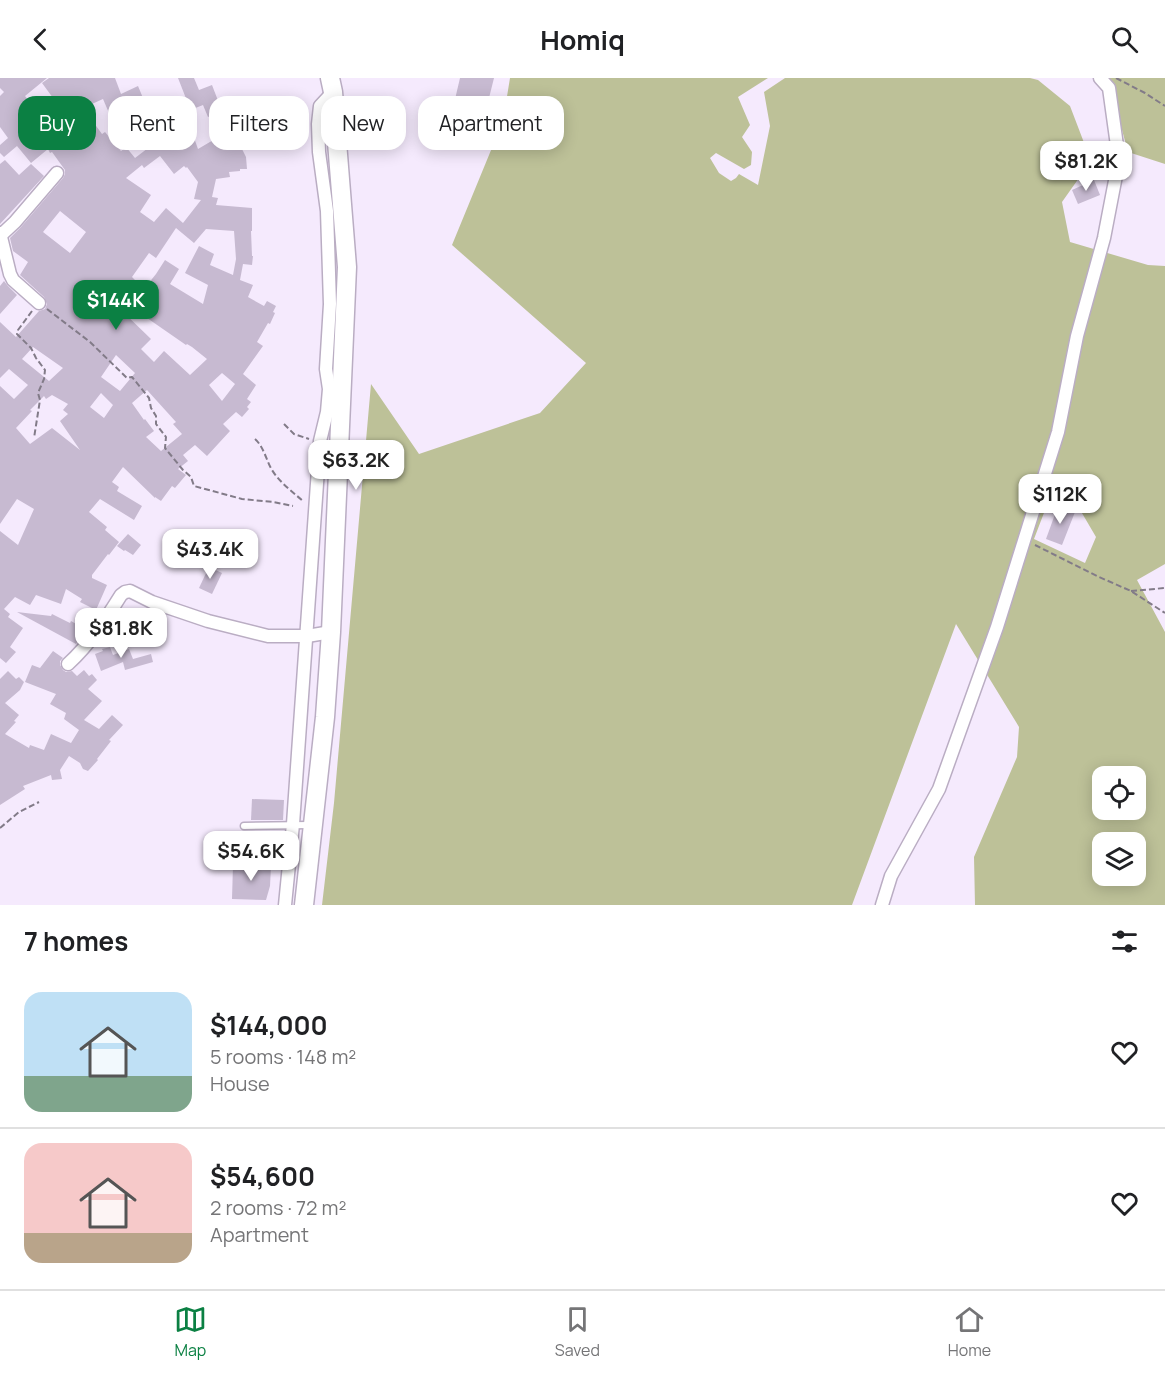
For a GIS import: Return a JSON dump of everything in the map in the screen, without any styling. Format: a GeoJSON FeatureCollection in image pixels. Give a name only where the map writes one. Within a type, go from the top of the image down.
{"type":"FeatureCollection","features":[{"type":"Feature","properties":{"kind":"main road"},"geometry":{"type":"LineString","coordinates":[[304,905],[325,717],[331,632],[347,267],[331,85]]}},
{"type":"Feature","properties":{"kind":"street"},"geometry":{"type":"LineString","coordinates":[[882,905],[891,876],[939,789],[997,627],[1058,432],[1077,336],[1104,238],[1119,160],[1109,88],[1100,78]]}},
{"type":"Feature","properties":{"kind":"street"},"geometry":{"type":"LineString","coordinates":[[285,905],[293,824],[320,444],[327,412],[329,388],[326,369],[330,304],[327,211],[319,152],[318,124],[320,106],[331,85]]}},
{"type":"Feature","properties":{"kind":"street"},"geometry":{"type":"LineString","coordinates":[[39,303],[13,280],[1,234],[15,222],[57,173]]}},
{"type":"Feature","properties":{"kind":"street"},"geometry":{"type":"LineString","coordinates":[[68,664],[80,653],[105,621],[121,595],[130,591],[152,602],[197,617],[268,636],[307,636],[331,632]]}},
{"type":"Feature","properties":{"kind":"lane"},"geometry":{"type":"LineString","coordinates":[[244,826],[313,825]]}},
{"type":"Feature","properties":{"kind":"path"},"geometry":{"type":"LineString","coordinates":[[1116,78],[1165,106]]}},
{"type":"Feature","properties":{"kind":"path"},"geometry":{"type":"LineString","coordinates":[[34,438],[40,400],[38,393],[45,370],[31,348],[17,334],[39,303],[90,342],[127,378],[132,377],[141,386],[149,398],[150,408],[156,416],[156,424],[166,437],[165,448],[191,477],[194,486],[242,499],[293,506]]}},
{"type":"Feature","properties":{"kind":"path"},"geometry":{"type":"LineString","coordinates":[[284,424],[294,434],[320,444]]}},
{"type":"Feature","properties":{"kind":"path"},"geometry":{"type":"LineString","coordinates":[[255,440],[260,443],[277,477],[315,512]]}},
{"type":"Feature","properties":{"kind":"path"},"geometry":{"type":"LineString","coordinates":[[1024,539],[1099,578],[1131,591],[1165,613]]}},
{"type":"Feature","properties":{"kind":"path"},"geometry":{"type":"LineString","coordinates":[[1131,591],[1165,588]]}},
{"type":"Feature","properties":{"kind":"path"},"geometry":{"type":"LineString","coordinates":[[0,828],[19,812],[39,802]]}},
{"type":"Feature","properties":{"kind":"green space"},"geometry":{"type":"Polygon","coordinates":[[[510,78],[768,78],[738,97],[750,125],[742,137],[752,152],[751,165],[744,169],[716,153],[710,158],[719,173],[731,181],[739,174],[758,185],[770,126],[764,92],[785,78],[1030,78],[1038,80],[1070,106],[1091,161],[1062,202],[1070,242],[1148,265],[1165,266],[1165,564],[1137,580],[1165,632],[1165,905],[975,905],[974,857],[1017,757],[1019,727],[956,624],[852,905],[322,905],[334,803],[371,384],[419,454],[540,413],[586,363],[452,245],[491,150],[564,150],[564,96],[507,96],[510,78]],[[1055,484],[1034,539],[1085,563],[1096,537],[1079,508],[1055,484]]]}},
{"type":"Feature","properties":{"kind":"green space"},"geometry":{"type":"Polygon","coordinates":[[[1106,78],[1165,78],[1165,164],[1128,152],[1106,78]]]}},
{"type":"Feature","properties":{"kind":"building"},"geometry":{"type":"Polygon","coordinates":[[[0,78],[47,78],[25,96],[18,96],[18,147],[4,157],[0,153],[0,145],[8,138],[0,127],[0,96],[4,92],[0,88],[0,78]]]}},
{"type":"Feature","properties":{"kind":"building"},"geometry":{"type":"Polygon","coordinates":[[[49,78],[115,78],[121,94],[138,86],[142,96],[108,96],[108,111],[103,99],[96,102],[96,96],[52,96],[42,83],[49,78]]]}},
{"type":"Feature","properties":{"kind":"building"},"geometry":{"type":"Polygon","coordinates":[[[178,78],[194,78],[199,90],[212,85],[216,96],[209,96],[209,117],[203,105],[197,107],[197,96],[185,96],[178,78]]]}},
{"type":"Feature","properties":{"kind":"building"},"geometry":{"type":"Polygon","coordinates":[[[460,78],[494,78],[490,96],[456,96],[460,78]]]}},
{"type":"Feature","properties":{"kind":"building"},"geometry":{"type":"Polygon","coordinates":[[[96,126],[102,134],[105,132],[108,136],[108,150],[128,150],[135,158],[145,150],[197,150],[197,146],[198,149],[209,143],[209,150],[242,150],[247,169],[229,172],[230,177],[216,179],[212,197],[218,198],[216,205],[252,208],[252,265],[243,264],[240,280],[253,285],[248,297],[264,306],[267,301],[276,306],[270,324],[268,323],[257,342],[263,346],[243,374],[256,385],[247,399],[251,402],[247,407],[249,409],[242,417],[236,412],[223,424],[230,431],[207,456],[195,445],[183,455],[188,461],[178,469],[186,475],[175,488],[172,486],[161,501],[123,467],[112,482],[119,487],[117,491],[142,506],[134,520],[100,499],[89,512],[107,527],[105,530],[119,542],[92,575],[92,578],[107,585],[96,610],[80,602],[82,599],[66,589],[61,604],[36,595],[30,605],[15,597],[4,609],[10,614],[8,617],[23,628],[10,647],[16,652],[6,663],[0,658],[0,531],[18,545],[34,509],[17,499],[0,524],[0,386],[14,399],[28,385],[9,369],[0,378],[0,322],[16,337],[39,311],[45,309],[47,304],[44,297],[20,275],[28,262],[13,251],[10,238],[65,174],[65,170],[52,152],[50,153],[48,150],[96,150],[96,126]],[[160,156],[144,168],[142,165],[126,178],[151,195],[140,212],[154,222],[166,208],[183,223],[201,200],[194,199],[198,182],[184,166],[174,174],[160,156]],[[60,211],[43,232],[70,253],[86,232],[60,211]],[[176,228],[156,258],[149,253],[132,277],[144,289],[165,260],[179,269],[170,284],[203,304],[208,285],[185,273],[199,246],[214,254],[210,265],[233,275],[236,259],[234,231],[206,229],[194,243],[176,228]],[[124,302],[119,308],[151,339],[141,349],[154,362],[164,351],[190,375],[207,359],[124,302]],[[33,347],[22,359],[49,381],[63,368],[33,347]],[[116,355],[101,377],[120,391],[135,373],[116,355]],[[222,373],[209,385],[222,401],[235,384],[222,373]],[[147,390],[132,403],[154,431],[146,437],[161,451],[182,434],[173,424],[176,422],[147,390]],[[101,393],[90,407],[104,418],[113,405],[101,393]],[[52,395],[46,399],[44,396],[16,428],[30,444],[52,428],[80,450],[60,421],[68,414],[63,410],[68,404],[52,395]]]}},
{"type":"Feature","properties":{"kind":"building"},"geometry":{"type":"Polygon","coordinates":[[[20,150],[47,150],[31,163],[20,150]]]}},
{"type":"Feature","properties":{"kind":"building"},"geometry":{"type":"Polygon","coordinates":[[[5,160],[19,175],[31,164],[44,176],[0,224],[0,164],[5,160]]]}},
{"type":"Feature","properties":{"kind":"building"},"geometry":{"type":"Polygon","coordinates":[[[1094,180],[1100,195],[1078,204],[1072,190],[1094,180]]]}},
{"type":"Feature","properties":{"kind":"building"},"geometry":{"type":"Polygon","coordinates":[[[4,281],[17,295],[0,314],[0,286],[4,281]]]}},
{"type":"Feature","properties":{"kind":"building"},"geometry":{"type":"Polygon","coordinates":[[[1058,506],[1075,512],[1062,545],[1046,539],[1058,506]]]}},
{"type":"Feature","properties":{"kind":"building"},"geometry":{"type":"Polygon","coordinates":[[[128,534],[141,545],[133,555],[117,546],[128,534]]]}},
{"type":"Feature","properties":{"kind":"building"},"geometry":{"type":"Polygon","coordinates":[[[209,567],[222,573],[212,594],[199,588],[209,567]]]}},
{"type":"Feature","properties":{"kind":"building"},"geometry":{"type":"Polygon","coordinates":[[[17,612],[51,616],[52,614],[85,629],[76,644],[17,612]]]}},
{"type":"Feature","properties":{"kind":"building"},"geometry":{"type":"Polygon","coordinates":[[[110,647],[113,655],[129,649],[133,659],[151,654],[153,662],[125,670],[123,662],[101,671],[95,654],[110,647]]]}},
{"type":"Feature","properties":{"kind":"building"},"geometry":{"type":"Polygon","coordinates":[[[53,651],[63,658],[60,665],[66,672],[72,671],[77,676],[84,670],[97,680],[88,689],[102,701],[84,720],[99,729],[112,715],[123,725],[109,740],[111,741],[88,771],[69,756],[60,770],[62,779],[52,780],[51,775],[23,786],[25,789],[0,805],[0,679],[8,671],[16,679],[19,677],[24,682],[20,690],[5,703],[19,715],[5,734],[29,748],[30,745],[44,750],[51,734],[71,743],[79,730],[64,719],[66,713],[50,704],[56,694],[25,682],[32,665],[40,668],[53,651]]]}},
{"type":"Feature","properties":{"kind":"building"},"geometry":{"type":"Polygon","coordinates":[[[252,799],[284,800],[283,820],[251,820],[252,799]]]}},
{"type":"Feature","properties":{"kind":"building"},"geometry":{"type":"Polygon","coordinates":[[[233,865],[271,866],[270,886],[266,900],[232,899],[233,865]]]}}]}
